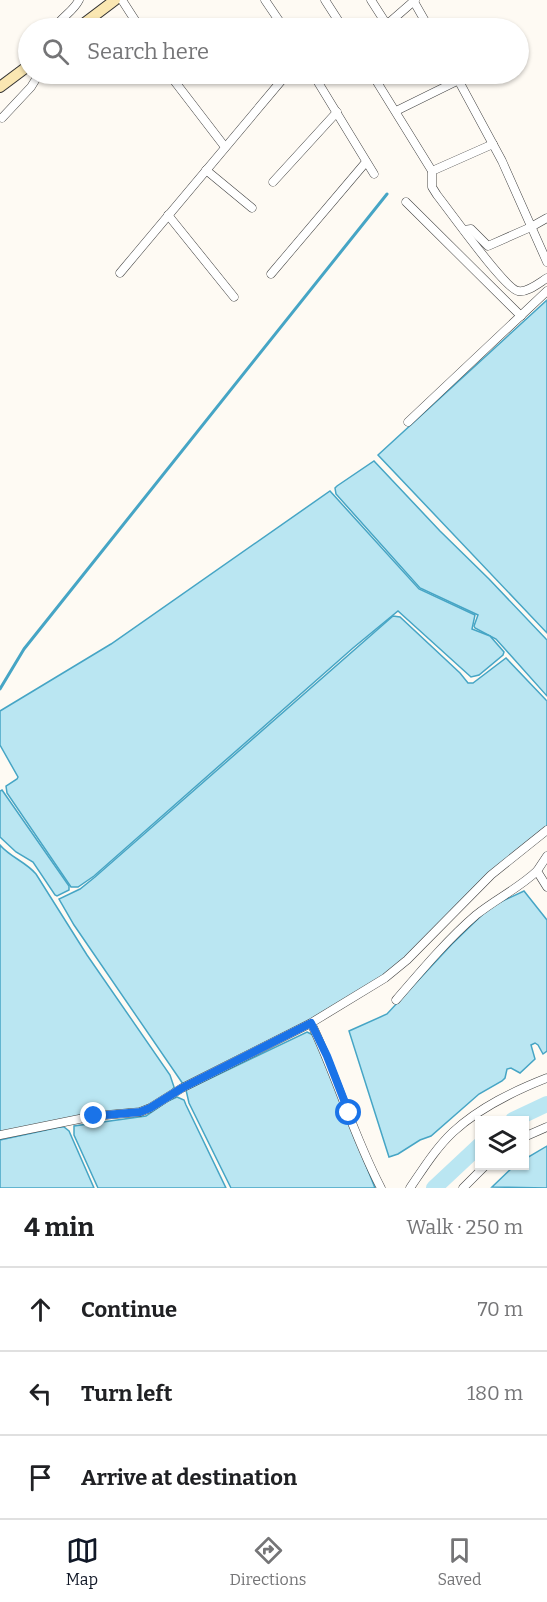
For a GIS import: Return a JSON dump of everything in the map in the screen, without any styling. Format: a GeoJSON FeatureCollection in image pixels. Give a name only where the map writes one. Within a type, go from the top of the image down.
{"type":"FeatureCollection","features":[{"type":"Feature","properties":{"kind":"main road"},"geometry":{"type":"LineString","coordinates":[[91,18],[115,0]]}},
{"type":"Feature","properties":{"kind":"main road"},"geometry":{"type":"LineString","coordinates":[[0,87],[18,74]]}},
{"type":"Feature","properties":{"kind":"street"},"geometry":{"type":"LineString","coordinates":[[63,18],[79,0]]}},
{"type":"Feature","properties":{"kind":"street"},"geometry":{"type":"LineString","coordinates":[[122,0],[134,18]]}},
{"type":"Feature","properties":{"kind":"street"},"geometry":{"type":"LineString","coordinates":[[265,0],[277,18]]}},
{"type":"Feature","properties":{"kind":"street"},"geometry":{"type":"LineString","coordinates":[[325,0],[337,18]]}},
{"type":"Feature","properties":{"kind":"street"},"geometry":{"type":"LineString","coordinates":[[371,0],[380,18]]}},
{"type":"Feature","properties":{"kind":"street"},"geometry":{"type":"LineString","coordinates":[[395,18],[414,0],[424,18]]}},
{"type":"Feature","properties":{"kind":"street"},"geometry":{"type":"LineString","coordinates":[[2,118],[34,84]]}},
{"type":"Feature","properties":{"kind":"street"},"geometry":{"type":"LineString","coordinates":[[177,84],[225,147]]}},
{"type":"Feature","properties":{"kind":"street"},"geometry":{"type":"LineString","coordinates":[[120,273],[279,84]]}},
{"type":"Feature","properties":{"kind":"street"},"geometry":{"type":"LineString","coordinates":[[319,84],[374,174]]}},
{"type":"Feature","properties":{"kind":"street"},"geometry":{"type":"LineString","coordinates":[[378,84],[432,171],[432,187],[497,272],[515,291],[521,292],[547,278]]}},
{"type":"Feature","properties":{"kind":"street"},"geometry":{"type":"LineString","coordinates":[[396,111],[444,84]]}},
{"type":"Feature","properties":{"kind":"street"},"geometry":{"type":"LineString","coordinates":[[461,84],[493,144],[547,262]]}},
{"type":"Feature","properties":{"kind":"street"},"geometry":{"type":"LineString","coordinates":[[273,182],[337,112]]}},
{"type":"Feature","properties":{"kind":"street"},"geometry":{"type":"LineString","coordinates":[[432,171],[493,144]]}},
{"type":"Feature","properties":{"kind":"street"},"geometry":{"type":"LineString","coordinates":[[271,274],[366,162]]}},
{"type":"Feature","properties":{"kind":"street"},"geometry":{"type":"LineString","coordinates":[[206,170],[252,208]]}},
{"type":"Feature","properties":{"kind":"street"},"geometry":{"type":"LineString","coordinates":[[406,202],[521,316]]}},
{"type":"Feature","properties":{"kind":"street"},"geometry":{"type":"LineString","coordinates":[[168,215],[234,297]]}},
{"type":"Feature","properties":{"kind":"street"},"geometry":{"type":"LineString","coordinates":[[464,230],[471,230],[488,246],[547,218]]}},
{"type":"Feature","properties":{"kind":"street"},"geometry":{"type":"LineString","coordinates":[[408,422],[547,291]]}},
{"type":"Feature","properties":{"kind":"street"},"geometry":{"type":"LineString","coordinates":[[0,1135],[94,1116],[140,1112],[182,1088],[311,1023],[385,978],[407,960],[491,875],[547,830]]}},
{"type":"Feature","properties":{"kind":"street"},"geometry":{"type":"LineString","coordinates":[[396,1000],[452,938],[492,903],[528,879],[537,871],[547,856]]}},
{"type":"Feature","properties":{"kind":"street"},"geometry":{"type":"LineString","coordinates":[[537,871],[547,887]]}},
{"type":"Feature","properties":{"kind":"street"},"geometry":{"type":"LineString","coordinates":[[311,1023],[327,1056],[362,1148],[381,1188]]}},
{"type":"Feature","properties":{"kind":"street"},"geometry":{"type":"LineString","coordinates":[[410,1188],[428,1161],[454,1131],[516,1090],[547,1078]]}},
{"type":"Feature","properties":{"kind":"street"},"geometry":{"type":"LineString","coordinates":[[529,1135],[547,1127]]}},
{"type":"Feature","properties":{"kind":"street"},"geometry":{"type":"LineString","coordinates":[[464,1188],[481,1170]]}},
{"type":"Feature","properties":{"kind":"water"},"geometry":{"type":"Polygon","coordinates":[[[547,300],[547,633],[378,455],[547,300]]]}},
{"type":"Feature","properties":{"kind":"water"},"geometry":{"type":"Polygon","coordinates":[[[374,461],[547,640],[547,696],[496,639],[475,628],[478,615],[420,588],[336,494],[337,486],[374,461]]]}},
{"type":"Feature","properties":{"kind":"water"},"geometry":{"type":"Polygon","coordinates":[[[330,491],[419,589],[475,615],[472,629],[490,636],[504,652],[503,655],[479,675],[471,677],[398,611],[94,876],[78,887],[71,887],[7,793],[6,786],[18,777],[0,745],[0,711],[111,644],[330,491]]]}},
{"type":"Feature","properties":{"kind":"water"},"geometry":{"type":"Polygon","coordinates":[[[393,616],[400,617],[468,683],[473,683],[506,658],[547,701],[547,830],[496,872],[420,949],[340,1006],[183,1084],[74,925],[59,899],[80,889],[95,877],[393,616]]]}},
{"type":"Feature","properties":{"kind":"water"},"geometry":{"type":"Polygon","coordinates":[[[2,790],[69,886],[69,890],[55,895],[33,862],[16,852],[0,837],[0,791],[2,790]]]}},
{"type":"Feature","properties":{"kind":"water"},"geometry":{"type":"Polygon","coordinates":[[[0,845],[36,874],[87,955],[170,1075],[174,1087],[172,1091],[148,1108],[0,1134],[0,845]]]}},
{"type":"Feature","properties":{"kind":"water"},"geometry":{"type":"Polygon","coordinates":[[[524,891],[547,920],[547,1051],[543,1054],[538,1045],[535,1043],[531,1045],[535,1059],[520,1073],[511,1068],[507,1069],[502,1081],[479,1094],[431,1136],[389,1157],[349,1031],[387,1014],[484,913],[494,905],[524,891]]]}},
{"type":"Feature","properties":{"kind":"water"},"geometry":{"type":"Polygon","coordinates":[[[307,1032],[315,1036],[375,1188],[231,1188],[189,1103],[186,1090],[307,1032]]]}},
{"type":"Feature","properties":{"kind":"water"},"geometry":{"type":"Polygon","coordinates":[[[177,1097],[184,1100],[226,1188],[98,1188],[74,1135],[74,1126],[146,1116],[177,1097]]]}},
{"type":"Feature","properties":{"kind":"water"},"geometry":{"type":"Polygon","coordinates":[[[60,1127],[69,1131],[94,1188],[0,1188],[0,1140],[60,1127]]]}},
{"type":"Feature","properties":{"kind":"water"},"geometry":{"type":"Polygon","coordinates":[[[547,1146],[547,1188],[492,1187],[510,1170],[529,1170],[529,1157],[547,1146]]]}},
{"type":"Feature","properties":{"kind":"waterway"},"geometry":{"type":"LineString","coordinates":[[0,689],[24,649],[387,194]]}},
{"type":"Feature","properties":{"kind":"waterway"},"geometry":{"type":"LineString","coordinates":[[522,1116],[547,1104]]}},
{"type":"Feature","properties":{"kind":"waterway"},"geometry":{"type":"LineString","coordinates":[[434,1188],[475,1150]]}},
{"type":"Feature","properties":{"kind":"route"},"geometry":{"type":"LineString","coordinates":[[94,1116],[140,1112],[150,1108],[182,1088],[311,1023],[327,1056],[349,1113]]}}]}
